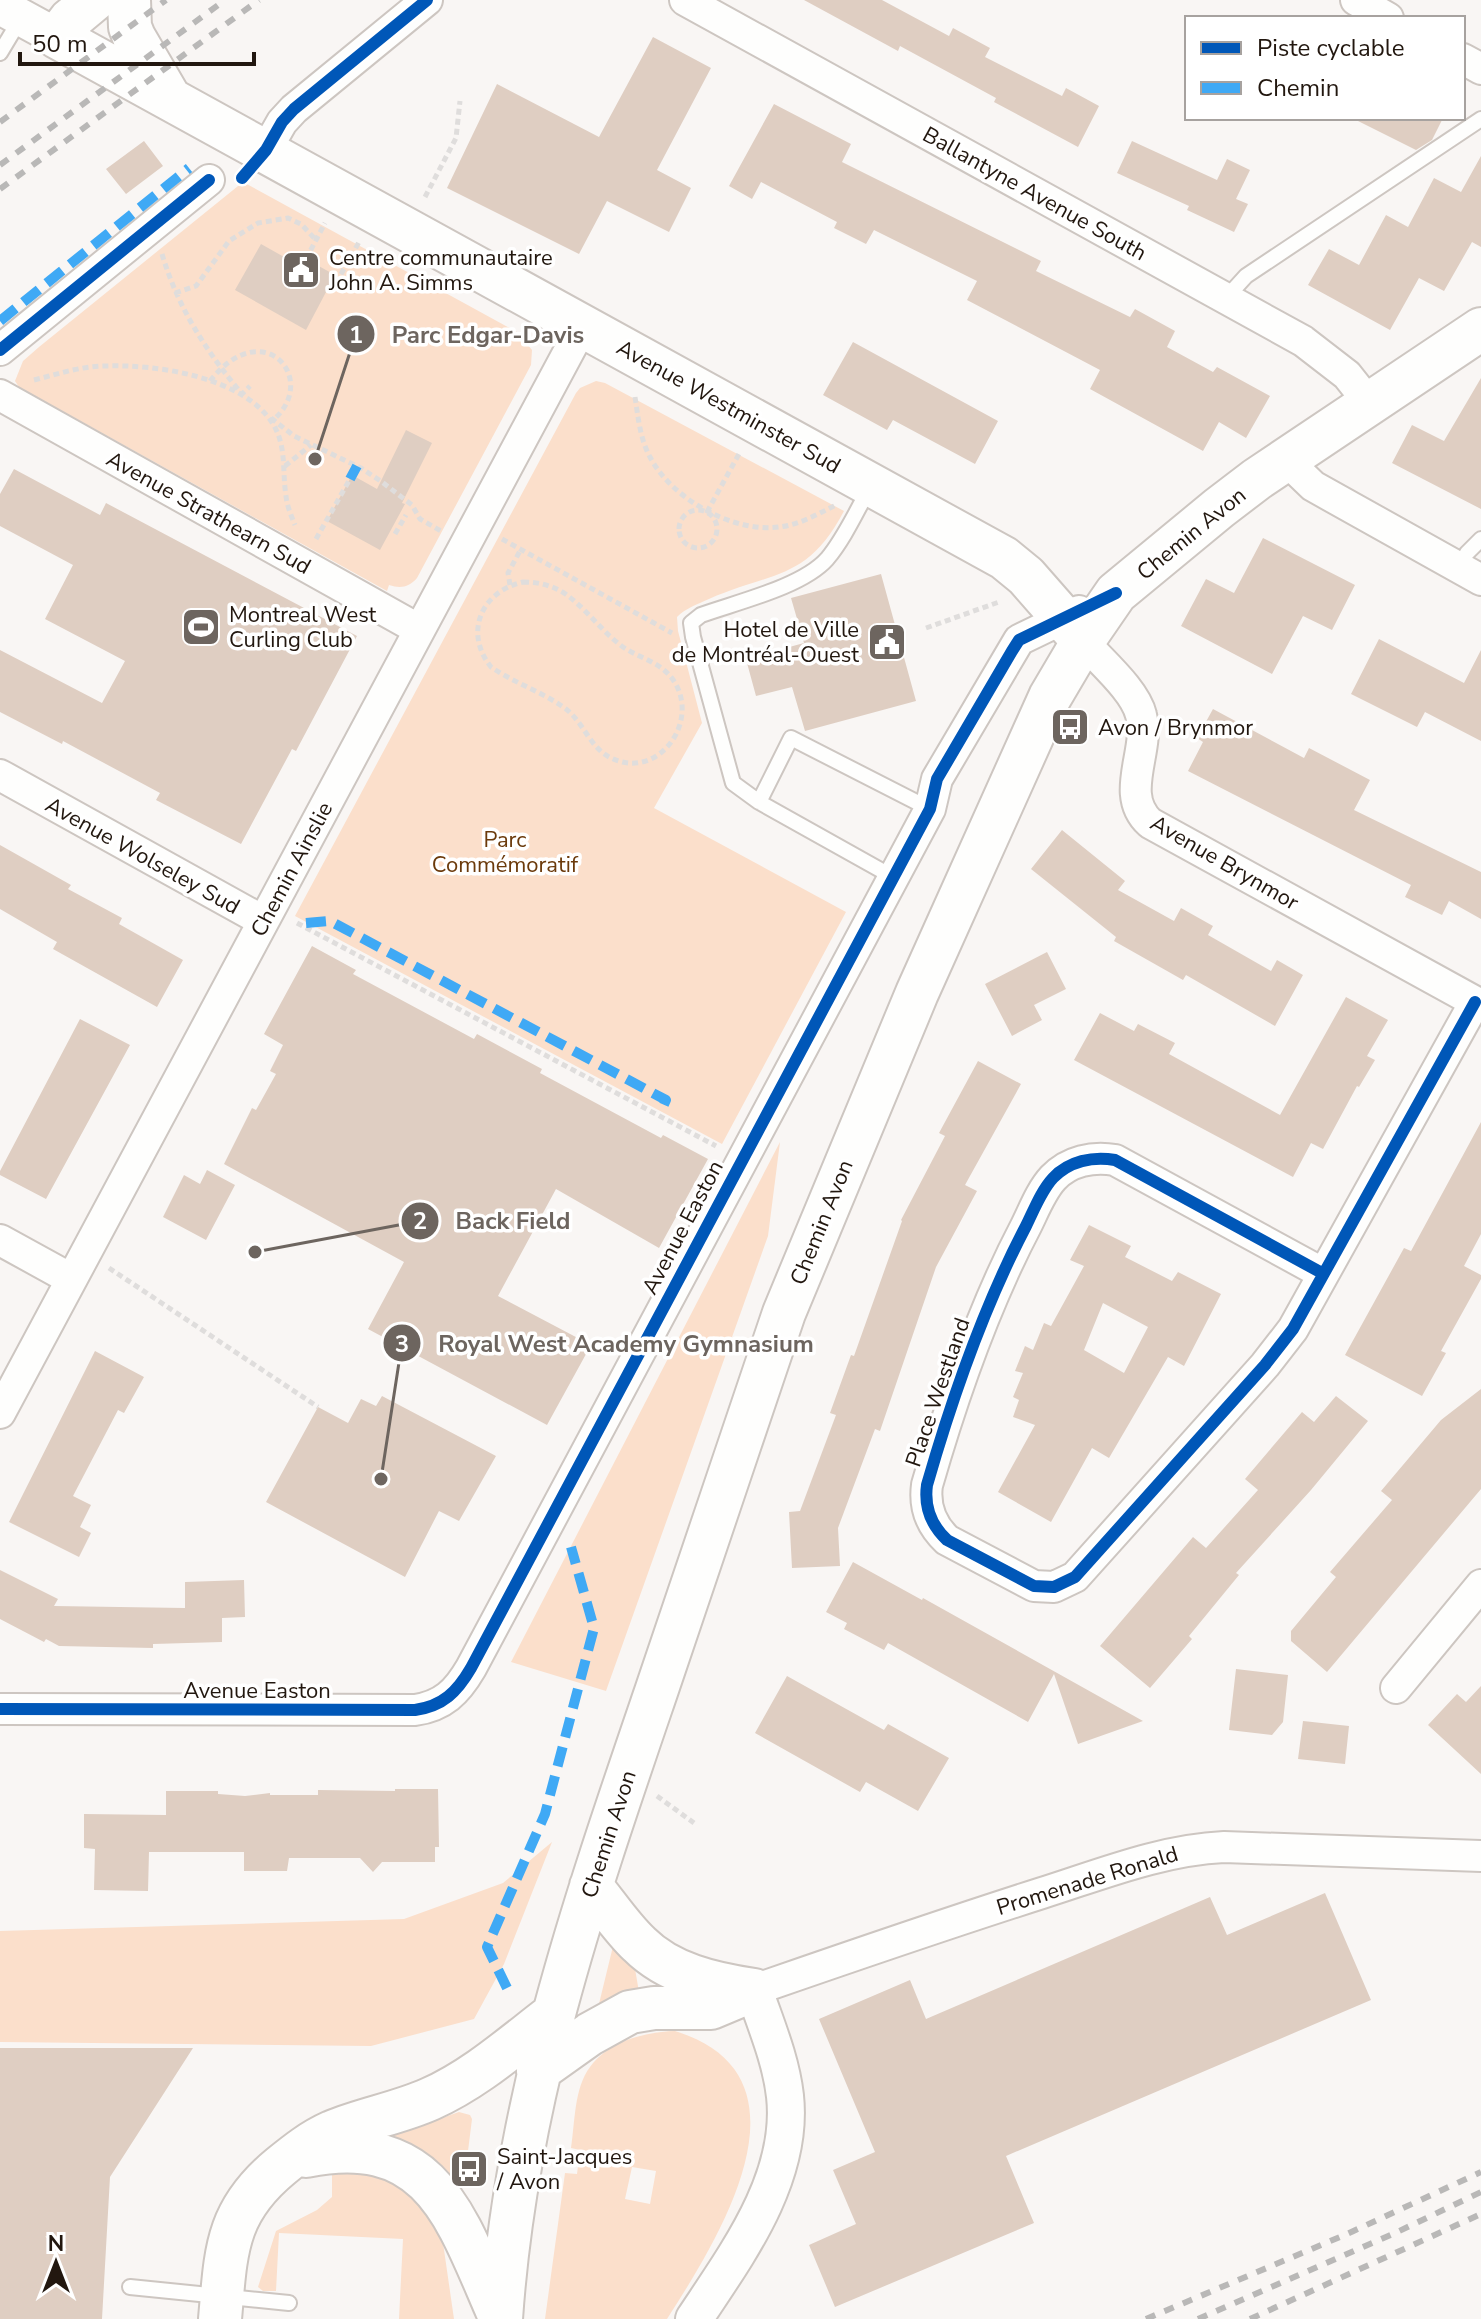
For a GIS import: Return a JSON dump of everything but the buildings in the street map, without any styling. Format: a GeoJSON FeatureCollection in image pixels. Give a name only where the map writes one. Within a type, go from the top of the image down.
{"type":"FeatureCollection","features":[{"type":"Feature","properties":{"kind":"main road"},"geometry":{"type":"LineString","coordinates":[[57,37],[70,20],[94,0]]}},
{"type":"Feature","properties":{"kind":"main road"},"geometry":{"type":"LineString","coordinates":[[129,0],[130,27],[134,37],[169,98]]}},
{"type":"Feature","properties":{"kind":"main road","name":"Avenue Westminster Sud"},"geometry":{"type":"LineString","coordinates":[[57,37],[266,150],[334,207],[583,325],[854,494],[1004,558],[1026,576],[1073,630]]}},
{"type":"Feature","properties":{"kind":"main road","name":"Chemin Avon"},"geometry":{"type":"LineString","coordinates":[[501,2319],[513,2199],[551,2016],[591,1886],[756,1394],[806,1255],[917,993],[1050,697],[1073,630],[1219,508],[1481,329]]}},
{"type":"Feature","properties":{"kind":"main road"},"geometry":{"type":"LineString","coordinates":[[591,1886],[632,1937],[654,1982]]}},
{"type":"Feature","properties":{"kind":"main road"},"geometry":{"type":"LineString","coordinates":[[538,2071],[617,2018],[654,1982],[706,1982],[754,1990]]}},
{"type":"Feature","properties":{"kind":"main road"},"geometry":{"type":"LineString","coordinates":[[221,2308],[226,2259],[235,2220],[255,2188],[282,2164],[333,2131],[428,2100],[452,2088],[551,2016]]}},
{"type":"Feature","properties":{"kind":"main road"},"geometry":{"type":"LineString","coordinates":[[282,2164],[302,2157],[342,2151],[379,2155],[416,2172],[436,2190],[453,2213],[501,2319]]}},
{"type":"Feature","properties":{"kind":"street"},"geometry":{"type":"LineString","coordinates":[[266,150],[282,122],[294,109],[427,0]]}},
{"type":"Feature","properties":{"kind":"street","name":"Ballantyne Avenue South"},"geometry":{"type":"LineString","coordinates":[[685,0],[1317,350],[1347,375],[1370,404]]}},
{"type":"Feature","properties":{"kind":"street"},"geometry":{"type":"LineString","coordinates":[[1356,0],[1384,16]]}},
{"type":"Feature","properties":{"kind":"street"},"geometry":{"type":"LineString","coordinates":[[11,12],[57,37]]}},
{"type":"Feature","properties":{"kind":"street"},"geometry":{"type":"LineString","coordinates":[[7,354],[153,239],[209,180]]}},
{"type":"Feature","properties":{"kind":"street","name":"Chemin Ainslie"},"geometry":{"type":"LineString","coordinates":[[0,1413],[71,1279],[276,920],[418,629],[583,325]]}},
{"type":"Feature","properties":{"kind":"street","name":"Avenue Strathearn Sud"},"geometry":{"type":"LineString","coordinates":[[0,395],[418,629]]}},
{"type":"Feature","properties":{"kind":"street"},"geometry":{"type":"LineString","coordinates":[[1286,460],[1313,486],[1470,574]]}},
{"type":"Feature","properties":{"kind":"street","name":"Avenue Easton"},"geometry":{"type":"LineString","coordinates":[[0,1709],[415,1710],[435,1706],[454,1694],[471,1668],[732,1154],[930,809],[937,779],[1019,640],[1073,630]]}},
{"type":"Feature","properties":{"kind":"street","name":"Avenue Brynmor"},"geometry":{"type":"LineString","coordinates":[[1073,630],[1130,692],[1141,714],[1145,742],[1135,794],[1143,817],[1167,834],[1478,1003]]}},
{"type":"Feature","properties":{"kind":"street","name":"Avenue Wolseley Sud"},"geometry":{"type":"LineString","coordinates":[[0,775],[276,920]]}},
{"type":"Feature","properties":{"kind":"street","name":"Place Westland"},"geometry":{"type":"LineString","coordinates":[[1322,1273],[1115,1160],[1088,1159],[1064,1169],[1046,1187],[1001,1274],[986,1311],[927,1485],[928,1511],[938,1532],[947,1540],[1034,1586],[1054,1587],[1070,1581],[1265,1365],[1293,1329],[1322,1273],[1478,1003]]}},
{"type":"Feature","properties":{"kind":"street"},"geometry":{"type":"LineString","coordinates":[[0,1240],[71,1279]]}},
{"type":"Feature","properties":{"kind":"street"},"geometry":{"type":"LineString","coordinates":[[1396,1688],[1481,1585]]}},
{"type":"Feature","properties":{"kind":"street","name":"Promenade Ronald"},"geometry":{"type":"LineString","coordinates":[[754,1990],[956,1921],[1145,1860],[1186,1850],[1224,1847],[1481,1856]]}},
{"type":"Feature","properties":{"kind":"street"},"geometry":{"type":"LineString","coordinates":[[694,2319],[758,2214],[772,2185],[782,2149],[786,2118],[783,2080],[754,1990]]}},
{"type":"Feature","properties":{"kind":"lane"},"geometry":{"type":"LineString","coordinates":[[0,53],[11,12]]}},
{"type":"Feature","properties":{"kind":"lane"},"geometry":{"type":"LineString","coordinates":[[1226,298],[1246,276],[1481,119]]}},
{"type":"Feature","properties":{"kind":"lane"},"geometry":{"type":"LineString","coordinates":[[854,494],[837,543],[819,567],[784,585],[701,615],[691,623],[733,783],[759,802],[893,877]]}},
{"type":"Feature","properties":{"kind":"lane"},"geometry":{"type":"LineString","coordinates":[[1470,574],[1467,553],[1481,539]]}},
{"type":"Feature","properties":{"kind":"lane"},"geometry":{"type":"LineString","coordinates":[[759,802],[791,738],[930,809]]}},
{"type":"Feature","properties":{"kind":"lane"},"geometry":{"type":"LineString","coordinates":[[130,2287],[221,2308],[289,2303]]}},
{"type":"Feature","properties":{"kind":"path"},"geometry":{"type":"LineString","coordinates":[[425,197],[456,138],[460,101]]}},
{"type":"Feature","properties":{"kind":"path"},"geometry":{"type":"LineString","coordinates":[[306,259],[334,207]]}},
{"type":"Feature","properties":{"kind":"path"},"geometry":{"type":"LineString","coordinates":[[175,293],[196,286],[229,241],[258,223],[288,218],[301,224],[316,240]]}},
{"type":"Feature","properties":{"kind":"path"},"geometry":{"type":"LineString","coordinates":[[153,239],[189,322],[221,369],[242,394],[272,421],[361,468],[412,505],[420,519],[472,531],[521,549],[680,638]]}},
{"type":"Feature","properties":{"kind":"path"},"geometry":{"type":"LineString","coordinates":[[336,283],[360,241]]}},
{"type":"Feature","properties":{"kind":"path"},"geometry":{"type":"LineString","coordinates":[[210,381],[238,355],[248,351],[266,352],[281,362],[291,390],[287,406],[272,421]]}},
{"type":"Feature","properties":{"kind":"path"},"geometry":{"type":"LineString","coordinates":[[7,354],[17,375],[26,381],[85,368],[133,364],[210,381],[242,394]]}},
{"type":"Feature","properties":{"kind":"path"},"geometry":{"type":"LineString","coordinates":[[242,394],[250,386]]}},
{"type":"Feature","properties":{"kind":"path"},"geometry":{"type":"LineString","coordinates":[[634,392],[650,456],[673,485],[707,512],[717,524],[715,539],[702,548],[690,546],[681,538],[680,522],[691,511],[707,512],[739,524],[770,528],[801,521],[854,494]]}},
{"type":"Feature","properties":{"kind":"path"},"geometry":{"type":"LineString","coordinates":[[272,421],[285,466],[287,500],[296,528]]}},
{"type":"Feature","properties":{"kind":"path"},"geometry":{"type":"LineString","coordinates":[[285,466],[312,444]]}},
{"type":"Feature","properties":{"kind":"path"},"geometry":{"type":"LineString","coordinates":[[707,512],[740,451]]}},
{"type":"Feature","properties":{"kind":"path"},"geometry":{"type":"LineString","coordinates":[[312,546],[350,479]]}},
{"type":"Feature","properties":{"kind":"path"},"geometry":{"type":"LineString","coordinates":[[395,534],[404,513],[412,505]]}},
{"type":"Feature","properties":{"kind":"path"},"geometry":{"type":"LineString","coordinates":[[510,585],[508,573],[521,549]]}},
{"type":"Feature","properties":{"kind":"path"},"geometry":{"type":"LineString","coordinates":[[535,582],[563,592],[623,647],[667,672],[674,681],[682,704],[680,726],[667,749],[654,759],[640,762],[613,760],[601,753],[570,712],[491,667],[483,656],[478,628],[489,601],[498,591],[510,585],[535,582]]}},
{"type":"Feature","properties":{"kind":"path"},"geometry":{"type":"LineString","coordinates":[[926,628],[1000,602]]}},
{"type":"Feature","properties":{"kind":"path"},"geometry":{"type":"LineString","coordinates":[[898,636],[906,634]]}},
{"type":"Feature","properties":{"kind":"path"},"geometry":{"type":"LineString","coordinates":[[276,920],[305,925],[732,1154]]}},
{"type":"Feature","properties":{"kind":"path"},"geometry":{"type":"LineString","coordinates":[[105,1265],[318,1407]]}},
{"type":"Feature","properties":{"kind":"path"},"geometry":{"type":"LineString","coordinates":[[659,1798],[694,1823]]}},
{"type":"Feature","properties":{"kind":"green space"},"geometry":{"type":"Polygon","coordinates":[[[243,182],[517,332],[532,350],[531,365],[417,578],[408,585],[389,585],[387,591],[19,387],[15,381],[23,361],[39,347],[243,182]]]}},
{"type":"Feature","properties":{"kind":"green space","name":"Parc Commémoratif"},"geometry":{"type":"Polygon","coordinates":[[[596,381],[605,383],[844,511],[830,534],[802,562],[787,571],[701,603],[677,617],[702,723],[654,808],[846,912],[722,1144],[295,916],[576,393],[596,381]]]}},
{"type":"Feature","properties":{"kind":"green space"},"geometry":{"type":"Polygon","coordinates":[[[780,1142],[768,1236],[606,1691],[511,1662],[780,1142]]]}},
{"type":"Feature","properties":{"kind":"green space"},"geometry":{"type":"Polygon","coordinates":[[[552,1842],[504,1964],[474,2019],[371,2046],[0,2042],[0,1931],[404,1919],[503,1883],[552,1842]]]}},
{"type":"Feature","properties":{"kind":"green space"},"geometry":{"type":"Polygon","coordinates":[[[615,1938],[634,1963],[639,1992],[597,2012],[615,1938]]]}},
{"type":"Feature","properties":{"kind":"green space"},"geometry":{"type":"Polygon","coordinates":[[[675,2031],[719,2053],[743,2084],[750,2121],[745,2162],[731,2204],[711,2246],[667,2319],[545,2319],[565,2173],[577,2174],[580,2150],[571,2148],[578,2095],[585,2075],[598,2058],[617,2044],[675,2031]],[[632,2167],[625,2199],[650,2204],[656,2171],[632,2167]]]}},
{"type":"Feature","properties":{"kind":"green space"},"geometry":{"type":"Polygon","coordinates":[[[459,2112],[470,2115],[472,2119],[468,2151],[459,2151],[457,2170],[464,2171],[461,2192],[393,2141],[393,2135],[459,2112]]]}},
{"type":"Feature","properties":{"kind":"green space"},"geometry":{"type":"Polygon","coordinates":[[[365,2170],[403,2184],[441,2229],[454,2319],[399,2319],[403,2239],[279,2233],[276,2291],[263,2291],[258,2287],[276,2231],[317,2210],[332,2197],[332,2171],[365,2170]]]}},
{"type":"Feature","properties":{"kind":"railway"},"geometry":{"type":"LineString","coordinates":[[0,122],[166,0]]}},
{"type":"Feature","properties":{"kind":"railway"},"geometry":{"type":"LineString","coordinates":[[0,165],[225,0]]}},
{"type":"Feature","properties":{"kind":"railway"},"geometry":{"type":"LineString","coordinates":[[0,189],[259,0]]}},
{"type":"Feature","properties":{"kind":"railway"},"geometry":{"type":"LineString","coordinates":[[1146,2319],[1347,2234],[1481,2172]]}},
{"type":"Feature","properties":{"kind":"railway"},"geometry":{"type":"LineString","coordinates":[[1198,2319],[1481,2192]]}},
{"type":"Feature","properties":{"kind":"railway"},"geometry":{"type":"LineString","coordinates":[[1250,2319],[1481,2214]]}},
{"type":"Feature","properties":{"kind":"marked path"},"geometry":{"type":"LineString","coordinates":[[0,321],[189,168]]}},
{"type":"Feature","properties":{"kind":"marked path"},"geometry":{"type":"LineString","coordinates":[[350,479],[357,466]]}},
{"type":"Feature","properties":{"kind":"marked path"},"geometry":{"type":"LineString","coordinates":[[306,923],[330,921],[666,1100],[661,1111]]}},
{"type":"Feature","properties":{"kind":"marked path"},"geometry":{"type":"LineString","coordinates":[[507,1988],[487,1947],[545,1814],[594,1628],[571,1547]]}},
{"type":"Feature","properties":{"kind":"cycle path"},"geometry":{"type":"LineString","coordinates":[[242,178],[294,109],[427,0]]}},
{"type":"Feature","properties":{"kind":"cycle path"},"geometry":{"type":"LineString","coordinates":[[0,350],[209,180]]}},
{"type":"Feature","properties":{"kind":"cycle path"},"geometry":{"type":"LineString","coordinates":[[0,1709],[415,1710],[434,1705],[455,1691],[471,1668],[930,809],[937,779],[1012,651],[1019,640],[1116,593]]}},
{"type":"Feature","properties":{"kind":"cycle path"},"geometry":{"type":"LineString","coordinates":[[1322,1273],[1115,1160],[1090,1159],[1066,1167],[1053,1178],[1038,1201],[996,1288],[958,1386],[927,1485],[928,1508],[937,1528],[947,1540],[1034,1586],[1054,1587],[1075,1577],[1265,1365],[1293,1329],[1475,1002]]}},
{"type":"Feature","properties":{"kind":"place","name":"Centre communautaire John A. Simms"},"geometry":{"type":"Point","coordinates":[301,270]}},
{"type":"Feature","properties":{"kind":"place","name":"Parc Edgar-Davis"},"geometry":{"type":"Point","coordinates":[315,459]}},
{"type":"Feature","properties":{"kind":"place","name":"Montreal West Curling Club"},"geometry":{"type":"Point","coordinates":[201,627]}},
{"type":"Feature","properties":{"kind":"place","name":"Hotel de Ville de Montréal-Ouest"},"geometry":{"type":"Point","coordinates":[887,642]}},
{"type":"Feature","properties":{"kind":"place","name":"Avon / Brynmor"},"geometry":{"type":"Point","coordinates":[1070,727]}},
{"type":"Feature","properties":{"kind":"place","name":"Back Field"},"geometry":{"type":"Point","coordinates":[255,1252]}},
{"type":"Feature","properties":{"kind":"place","name":"Royal West Academy Gymnasium"},"geometry":{"type":"Point","coordinates":[381,1479]}},
{"type":"Feature","properties":{"kind":"place","name":"Saint-Jacques / Avon"},"geometry":{"type":"Point","coordinates":[469,2169]}}]}
